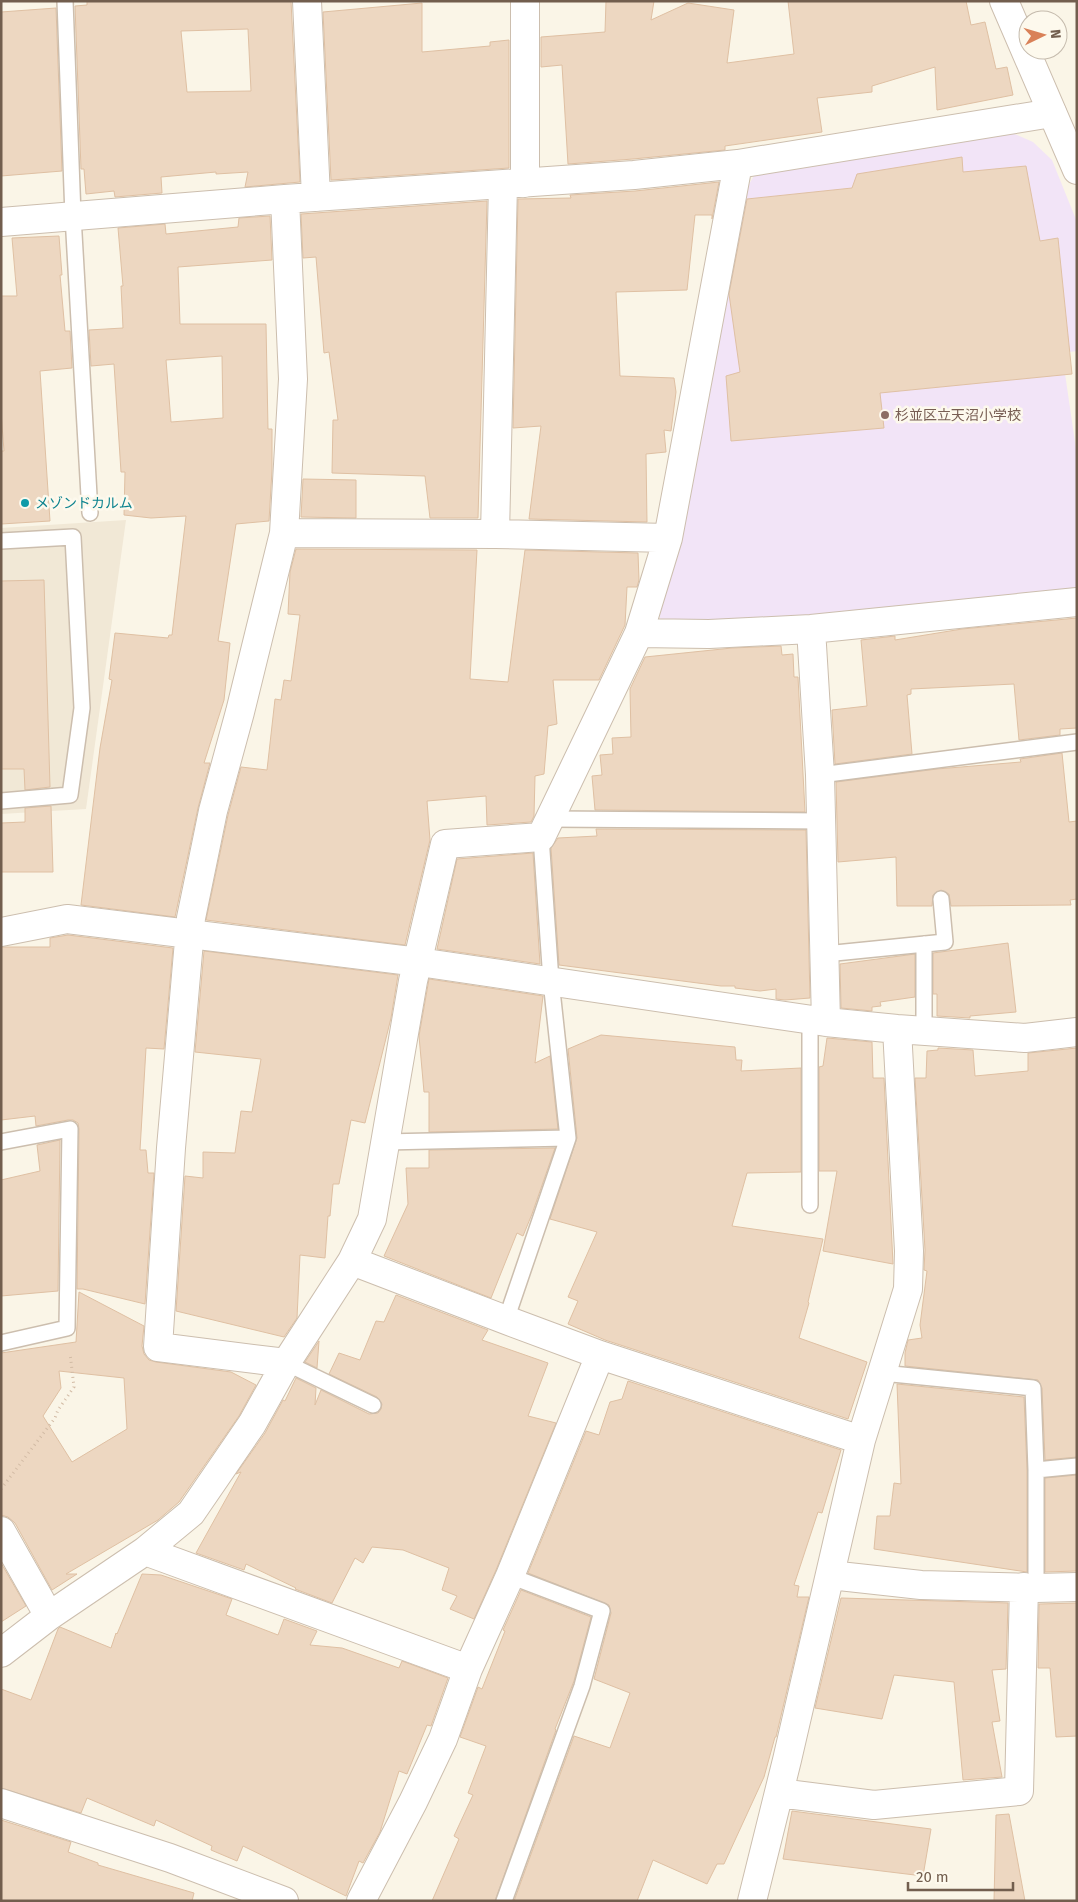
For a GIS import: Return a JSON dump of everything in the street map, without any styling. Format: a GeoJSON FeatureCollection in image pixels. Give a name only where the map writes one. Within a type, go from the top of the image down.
{"type":"FeatureCollection","features":[{"type":"Feature","properties":{"kind":"street"},"geometry":{"type":"LineString","coordinates":[[307,1],[316,197]]}},
{"type":"Feature","properties":{"kind":"street"},"geometry":{"type":"LineString","coordinates":[[495,534],[526,1]]}},
{"type":"Feature","properties":{"kind":"street"},"geometry":{"type":"LineString","coordinates":[[1004,1],[1077,170]]}},
{"type":"Feature","properties":{"kind":"street"},"geometry":{"type":"LineString","coordinates":[[1,222],[285,199],[634,175],[738,164],[1052,113]]}},
{"type":"Feature","properties":{"kind":"street"},"geometry":{"type":"LineString","coordinates":[[1,1653],[49,1616],[145,1551],[191,1513],[252,1424],[286,1363],[352,1260],[372,1219],[413,981],[419,962],[445,844],[545,828],[639,632],[668,538],[738,164]]}},
{"type":"Feature","properties":{"kind":"street"},"geometry":{"type":"LineString","coordinates":[[285,199],[294,379],[284,533],[240,712],[213,811],[189,934],[171,1148],[158,1347],[286,1363]]}},
{"type":"Feature","properties":{"kind":"street"},"geometry":{"type":"LineString","coordinates":[[284,533],[495,534],[668,538]]}},
{"type":"Feature","properties":{"kind":"street"},"geometry":{"type":"LineString","coordinates":[[639,632],[709,634],[811,629],[1077,602]]}},
{"type":"Feature","properties":{"kind":"street"},"geometry":{"type":"LineString","coordinates":[[811,629],[820,775],[825,954],[818,1021]]}},
{"type":"Feature","properties":{"kind":"street"},"geometry":{"type":"LineString","coordinates":[[1,932],[67,920],[419,962],[551,980],[818,1021],[897,1029],[1025,1038],[1077,1032]]}},
{"type":"Feature","properties":{"kind":"street"},"geometry":{"type":"LineString","coordinates":[[752,1901],[861,1440],[908,1289],[909,1251],[897,1029]]}},
{"type":"Feature","properties":{"kind":"street"},"geometry":{"type":"LineString","coordinates":[[352,1260],[600,1355],[861,1440]]}},
{"type":"Feature","properties":{"kind":"street"},"geometry":{"type":"LineString","coordinates":[[361,1901],[443,1739],[468,1669],[510,1576],[600,1355]]}},
{"type":"Feature","properties":{"kind":"street"},"geometry":{"type":"LineString","coordinates":[[1,1531],[49,1616]]}},
{"type":"Feature","properties":{"kind":"street"},"geometry":{"type":"LineString","coordinates":[[145,1551],[468,1669]]}},
{"type":"Feature","properties":{"kind":"street"},"geometry":{"type":"LineString","coordinates":[[830,1575],[921,1585],[1030,1588],[1077,1587]]}},
{"type":"Feature","properties":{"kind":"street"},"geometry":{"type":"LineString","coordinates":[[779,1793],[874,1805],[1019,1791],[1030,1588]]}},
{"type":"Feature","properties":{"kind":"street"},"geometry":{"type":"LineString","coordinates":[[1,1803],[170,1858],[272,1899]]}},
{"type":"Feature","properties":{"kind":"lane"},"geometry":{"type":"LineString","coordinates":[[65,1],[90,513]]}},
{"type":"Feature","properties":{"kind":"lane"},"geometry":{"type":"LineString","coordinates":[[1,541],[73,537],[82,708],[70,795],[1,801]]}},
{"type":"Feature","properties":{"kind":"lane"},"geometry":{"type":"LineString","coordinates":[[820,775],[1077,742]]}},
{"type":"Feature","properties":{"kind":"lane"},"geometry":{"type":"LineString","coordinates":[[506,1320],[568,1138],[551,980],[545,828],[822,822]]}},
{"type":"Feature","properties":{"kind":"lane"},"geometry":{"type":"LineString","coordinates":[[825,954],[945,942],[941,899]]}},
{"type":"Feature","properties":{"kind":"lane"},"geometry":{"type":"LineString","coordinates":[[924,944],[924,1031]]}},
{"type":"Feature","properties":{"kind":"lane"},"geometry":{"type":"LineString","coordinates":[[810,1205],[818,1021]]}},
{"type":"Feature","properties":{"kind":"lane"},"geometry":{"type":"LineString","coordinates":[[1,1142],[70,1129],[67,1328],[1,1343]]}},
{"type":"Feature","properties":{"kind":"lane"},"geometry":{"type":"LineString","coordinates":[[385,1142],[568,1138]]}},
{"type":"Feature","properties":{"kind":"lane"},"geometry":{"type":"LineString","coordinates":[[286,1363],[373,1405]]}},
{"type":"Feature","properties":{"kind":"lane"},"geometry":{"type":"LineString","coordinates":[[882,1373],[1033,1388],[1036,1470],[1030,1588]]}},
{"type":"Feature","properties":{"kind":"lane"},"geometry":{"type":"LineString","coordinates":[[1036,1470],[1077,1466]]}},
{"type":"Feature","properties":{"kind":"lane"},"geometry":{"type":"LineString","coordinates":[[504,1901],[582,1686],[602,1611],[510,1576]]}},
{"type":"Feature","properties":{"kind":"path"},"geometry":{"type":"LineString","coordinates":[[1,1489],[55,1418],[58,1410],[74,1387],[67,1328]]}},
{"type":"Feature","properties":{"kind":"shaded area","name":"杉並区立天沼小学校"},"geometry":{"type":"Polygon","coordinates":[[[1010,132],[1033,142],[1052,160],[1077,222],[1077,351],[1062,353],[1077,456],[1077,591],[831,616],[663,624],[658,614],[740,200],[755,174],[1010,132]]]}},
{"type":"Feature","properties":{"kind":"shaded area"},"geometry":{"type":"Polygon","coordinates":[[[126,520],[86,809],[1,814],[1,528],[126,520]]]}},
{"type":"Feature","properties":{"kind":"building"},"geometry":{"type":"Polygon","coordinates":[[[87,1],[291,1],[300,182],[245,187],[248,172],[216,174],[216,172],[161,177],[162,193],[115,197],[114,191],[86,194],[84,169],[81,169],[75,6],[87,5],[87,1]],[[248,29],[181,31],[187,92],[251,91],[248,29]]]}},
{"type":"Feature","properties":{"kind":"building"},"geometry":{"type":"Polygon","coordinates":[[[606,1],[654,1],[651,20],[688,3],[734,10],[727,63],[794,54],[788,1],[966,1],[971,25],[985,22],[996,69],[1007,67],[1013,95],[937,110],[935,67],[872,86],[872,92],[817,98],[822,132],[725,146],[725,150],[568,164],[562,65],[541,67],[541,37],[605,32],[606,1]]]}},
{"type":"Feature","properties":{"kind":"building"},"geometry":{"type":"Polygon","coordinates":[[[422,3],[422,52],[490,46],[490,42],[509,40],[509,168],[331,180],[323,12],[422,3]]]}},
{"type":"Feature","properties":{"kind":"building"},"geometry":{"type":"Polygon","coordinates":[[[56,8],[62,171],[1,176],[1,12],[56,8]]]}},
{"type":"Feature","properties":{"kind":"building"},"geometry":{"type":"Polygon","coordinates":[[[962,157],[963,172],[1026,166],[1040,241],[1058,238],[1072,374],[880,393],[884,428],[731,441],[726,376],[740,372],[729,294],[747,199],[852,188],[857,174],[962,157]]]}},
{"type":"Feature","properties":{"kind":"building"},"geometry":{"type":"Polygon","coordinates":[[[719,182],[712,219],[712,215],[695,215],[687,290],[616,292],[620,376],[674,378],[676,392],[671,431],[664,430],[666,452],[646,454],[647,522],[529,519],[541,426],[513,428],[518,199],[571,198],[570,195],[635,191],[719,182]]]}},
{"type":"Feature","properties":{"kind":"building"},"geometry":{"type":"Polygon","coordinates":[[[487,201],[478,518],[430,518],[425,476],[332,473],[333,420],[338,420],[329,352],[324,353],[316,257],[303,258],[301,214],[487,201]]]}},
{"type":"Feature","properties":{"kind":"building"},"geometry":{"type":"Polygon","coordinates":[[[270,216],[272,260],[178,267],[180,324],[266,324],[268,429],[272,429],[269,521],[236,524],[218,641],[230,643],[224,700],[204,763],[210,763],[198,808],[175,917],[81,905],[100,748],[112,680],[109,679],[115,633],[168,638],[169,635],[172,635],[186,516],[151,518],[124,515],[125,472],[121,472],[114,364],[91,366],[89,330],[123,328],[121,286],[123,286],[118,228],[165,224],[166,234],[238,227],[239,218],[270,216]],[[222,356],[166,360],[171,422],[223,418],[222,356]]]}},
{"type":"Feature","properties":{"kind":"building"},"geometry":{"type":"Polygon","coordinates":[[[59,236],[65,331],[70,331],[72,368],[40,371],[50,521],[1,524],[1,451],[4,451],[1,412],[1,296],[17,296],[12,238],[59,236]]]}},
{"type":"Feature","properties":{"kind":"building"},"geometry":{"type":"Polygon","coordinates":[[[303,479],[356,480],[356,518],[301,517],[303,479]]]}},
{"type":"Feature","properties":{"kind":"building"},"geometry":{"type":"Polygon","coordinates":[[[296,549],[477,550],[470,679],[508,682],[525,550],[638,553],[639,580],[637,587],[627,587],[625,625],[599,680],[553,680],[557,724],[548,726],[544,774],[535,776],[534,816],[531,822],[487,825],[486,796],[427,801],[430,840],[405,945],[206,920],[228,815],[241,767],[267,770],[275,699],[281,700],[284,680],[291,681],[300,615],[288,614],[290,572],[296,549]]]}},
{"type":"Feature","properties":{"kind":"building"},"geometry":{"type":"Polygon","coordinates":[[[44,580],[50,787],[25,790],[24,769],[1,769],[1,581],[44,580]]]}},
{"type":"Feature","properties":{"kind":"building"},"geometry":{"type":"Polygon","coordinates":[[[1077,618],[1077,728],[1060,729],[1060,735],[1019,740],[1014,684],[911,689],[911,694],[907,695],[912,754],[835,764],[832,710],[867,706],[861,640],[895,636],[895,640],[962,629],[1077,618]]]}},
{"type":"Feature","properties":{"kind":"building"},"geometry":{"type":"Polygon","coordinates":[[[781,646],[782,655],[793,654],[794,677],[798,677],[805,812],[595,810],[592,776],[602,775],[600,755],[613,754],[612,738],[631,737],[630,689],[645,657],[732,648],[781,646]]]}},
{"type":"Feature","properties":{"kind":"building"},"geometry":{"type":"Polygon","coordinates":[[[1062,753],[1069,822],[1077,821],[1077,899],[1070,900],[1071,905],[951,906],[949,894],[941,890],[933,895],[932,906],[897,906],[896,857],[838,862],[836,782],[937,769],[1021,762],[1020,759],[1062,753]]]}},
{"type":"Feature","properties":{"kind":"building"},"geometry":{"type":"Polygon","coordinates":[[[51,806],[53,872],[1,872],[1,823],[25,822],[25,808],[51,806]]]}},
{"type":"Feature","properties":{"kind":"building"},"geometry":{"type":"Polygon","coordinates":[[[596,829],[806,830],[810,998],[776,999],[776,989],[760,991],[735,988],[735,986],[721,986],[559,965],[551,848],[558,838],[597,836],[596,829]]]}},
{"type":"Feature","properties":{"kind":"building"},"geometry":{"type":"Polygon","coordinates":[[[533,853],[540,964],[437,949],[457,859],[533,853]]]}},
{"type":"Feature","properties":{"kind":"building"},"geometry":{"type":"Polygon","coordinates":[[[68,935],[173,948],[164,1049],[146,1048],[140,1150],[146,1150],[148,1173],[154,1173],[145,1304],[77,1289],[78,1123],[68,1120],[36,1126],[35,1116],[1,1120],[1,947],[50,947],[50,938],[68,935]]]}},
{"type":"Feature","properties":{"kind":"building"},"geometry":{"type":"Polygon","coordinates":[[[1008,943],[1016,1012],[970,1016],[970,1018],[937,1016],[937,994],[933,994],[933,953],[1008,943]]]}},
{"type":"Feature","properties":{"kind":"building"},"geometry":{"type":"Polygon","coordinates":[[[204,951],[398,975],[391,1018],[365,1123],[351,1120],[339,1184],[333,1184],[330,1216],[328,1216],[325,1258],[300,1255],[297,1318],[284,1337],[176,1311],[185,1176],[203,1178],[203,1152],[235,1153],[241,1111],[252,1112],[261,1059],[195,1052],[204,951]]]}},
{"type":"Feature","properties":{"kind":"building"},"geometry":{"type":"Polygon","coordinates":[[[915,954],[915,997],[880,1002],[881,1006],[872,1007],[872,1011],[841,1008],[840,964],[915,954]]]}},
{"type":"Feature","properties":{"kind":"building"},"geometry":{"type":"Polygon","coordinates":[[[429,979],[543,996],[535,1063],[550,1056],[558,1129],[429,1132],[429,1092],[424,1092],[419,1036],[429,979]]]}},
{"type":"Feature","properties":{"kind":"building"},"geometry":{"type":"Polygon","coordinates":[[[601,1035],[735,1047],[736,1060],[742,1060],[741,1071],[801,1068],[801,1172],[747,1173],[732,1226],[823,1239],[799,1338],[867,1362],[848,1419],[605,1340],[568,1324],[578,1301],[568,1297],[597,1232],[550,1219],[577,1138],[568,1049],[601,1035]]]}},
{"type":"Feature","properties":{"kind":"building"},"geometry":{"type":"Polygon","coordinates":[[[827,1038],[872,1042],[873,1078],[884,1078],[893,1264],[823,1251],[837,1171],[819,1171],[819,1067],[823,1066],[827,1038]]]}},
{"type":"Feature","properties":{"kind":"building"},"geometry":{"type":"Polygon","coordinates":[[[938,1048],[973,1050],[975,1076],[1028,1071],[1028,1053],[1077,1048],[1077,1457],[1045,1460],[1042,1388],[1038,1380],[905,1366],[908,1340],[922,1338],[920,1325],[927,1271],[924,1270],[925,1250],[915,1078],[926,1078],[927,1051],[938,1050],[938,1048]]]}},
{"type":"Feature","properties":{"kind":"building"},"geometry":{"type":"Polygon","coordinates":[[[60,1140],[58,1291],[1,1296],[1,1180],[40,1171],[37,1145],[60,1140]]]}},
{"type":"Feature","properties":{"kind":"building"},"geometry":{"type":"Polygon","coordinates":[[[555,1148],[523,1236],[517,1233],[491,1298],[384,1256],[408,1204],[406,1168],[429,1168],[429,1150],[555,1148]]]}},
{"type":"Feature","properties":{"kind":"building"},"geometry":{"type":"Polygon","coordinates":[[[79,1292],[144,1326],[142,1346],[144,1354],[149,1360],[231,1372],[256,1385],[239,1416],[179,1502],[158,1520],[66,1574],[77,1574],[52,1590],[15,1523],[8,1517],[1,1515],[1,1353],[76,1342],[79,1292]],[[59,1371],[61,1388],[43,1416],[72,1462],[127,1429],[124,1378],[59,1371]]]}},
{"type":"Feature","properties":{"kind":"building"},"geometry":{"type":"Polygon","coordinates":[[[396,1295],[488,1330],[482,1340],[548,1363],[528,1416],[556,1423],[474,1619],[450,1609],[457,1596],[442,1590],[449,1568],[403,1550],[372,1547],[363,1563],[355,1558],[332,1603],[295,1589],[246,1564],[244,1570],[196,1553],[241,1472],[236,1474],[265,1433],[283,1400],[285,1401],[296,1378],[316,1388],[315,1405],[321,1390],[369,1414],[378,1413],[382,1404],[377,1397],[329,1374],[339,1353],[360,1360],[376,1321],[384,1322],[396,1295]]]}},
{"type":"Feature","properties":{"kind":"building"},"geometry":{"type":"Polygon","coordinates":[[[319,1341],[317,1368],[305,1362],[319,1341]]]}},
{"type":"Feature","properties":{"kind":"building"},"geometry":{"type":"Polygon","coordinates":[[[628,1381],[841,1450],[822,1513],[818,1512],[794,1585],[799,1586],[797,1597],[809,1597],[776,1737],[764,1777],[724,1864],[717,1864],[707,1884],[653,1860],[637,1901],[514,1901],[574,1736],[610,1748],[630,1693],[594,1679],[611,1613],[609,1605],[528,1573],[586,1431],[599,1435],[610,1402],[622,1399],[628,1381]]]}},
{"type":"Feature","properties":{"kind":"building"},"geometry":{"type":"Polygon","coordinates":[[[897,1384],[1024,1397],[1027,1470],[1027,1572],[874,1549],[877,1516],[890,1516],[894,1483],[901,1484],[897,1384]]]}},
{"type":"Feature","properties":{"kind":"building"},"geometry":{"type":"Polygon","coordinates":[[[1077,1475],[1077,1571],[1045,1572],[1045,1478],[1077,1475]]]}},
{"type":"Feature","properties":{"kind":"building"},"geometry":{"type":"Polygon","coordinates":[[[1,1563],[26,1606],[1,1622],[1,1563]]]}},
{"type":"Feature","properties":{"kind":"building"},"geometry":{"type":"Polygon","coordinates":[[[142,1574],[161,1575],[232,1599],[226,1615],[278,1635],[284,1619],[317,1631],[310,1645],[342,1648],[399,1668],[402,1661],[448,1678],[431,1726],[427,1725],[407,1774],[399,1771],[380,1832],[363,1863],[359,1861],[346,1896],[243,1846],[237,1861],[211,1850],[212,1846],[156,1820],[154,1826],[87,1798],[81,1813],[1,1788],[1,1689],[31,1700],[60,1627],[111,1648],[142,1574]]]}},
{"type":"Feature","properties":{"kind":"building"},"geometry":{"type":"Polygon","coordinates":[[[521,1590],[591,1617],[574,1681],[555,1729],[495,1901],[432,1901],[459,1839],[454,1836],[473,1795],[468,1793],[486,1746],[460,1737],[478,1687],[482,1689],[505,1631],[503,1630],[521,1590]]]}},
{"type":"Feature","properties":{"kind":"building"},"geometry":{"type":"Polygon","coordinates":[[[841,1598],[1008,1603],[1006,1669],[992,1670],[1000,1721],[992,1722],[1002,1777],[963,1780],[954,1682],[894,1675],[882,1719],[815,1708],[841,1598]]]}},
{"type":"Feature","properties":{"kind":"building"},"geometry":{"type":"Polygon","coordinates":[[[1077,1603],[1077,1736],[1056,1737],[1050,1668],[1038,1668],[1039,1604],[1077,1603]]]}},
{"type":"Feature","properties":{"kind":"building"},"geometry":{"type":"Polygon","coordinates":[[[792,1811],[931,1829],[923,1876],[783,1859],[792,1811]]]}},
{"type":"Feature","properties":{"kind":"building"},"geometry":{"type":"Polygon","coordinates":[[[1009,1814],[1025,1901],[994,1901],[996,1815],[1009,1814]]]}},
{"type":"Feature","properties":{"kind":"building"},"geometry":{"type":"Polygon","coordinates":[[[1,1820],[71,1842],[68,1852],[98,1863],[98,1865],[194,1893],[192,1901],[1,1901],[1,1820]]]}},
{"type":"Feature","properties":{"kind":"place","name":"杉並区立天沼小学校"},"geometry":{"type":"Point","coordinates":[885,415]}},
{"type":"Feature","properties":{"kind":"place","name":"メゾンドカルム"},"geometry":{"type":"Point","coordinates":[25,503]}}]}
